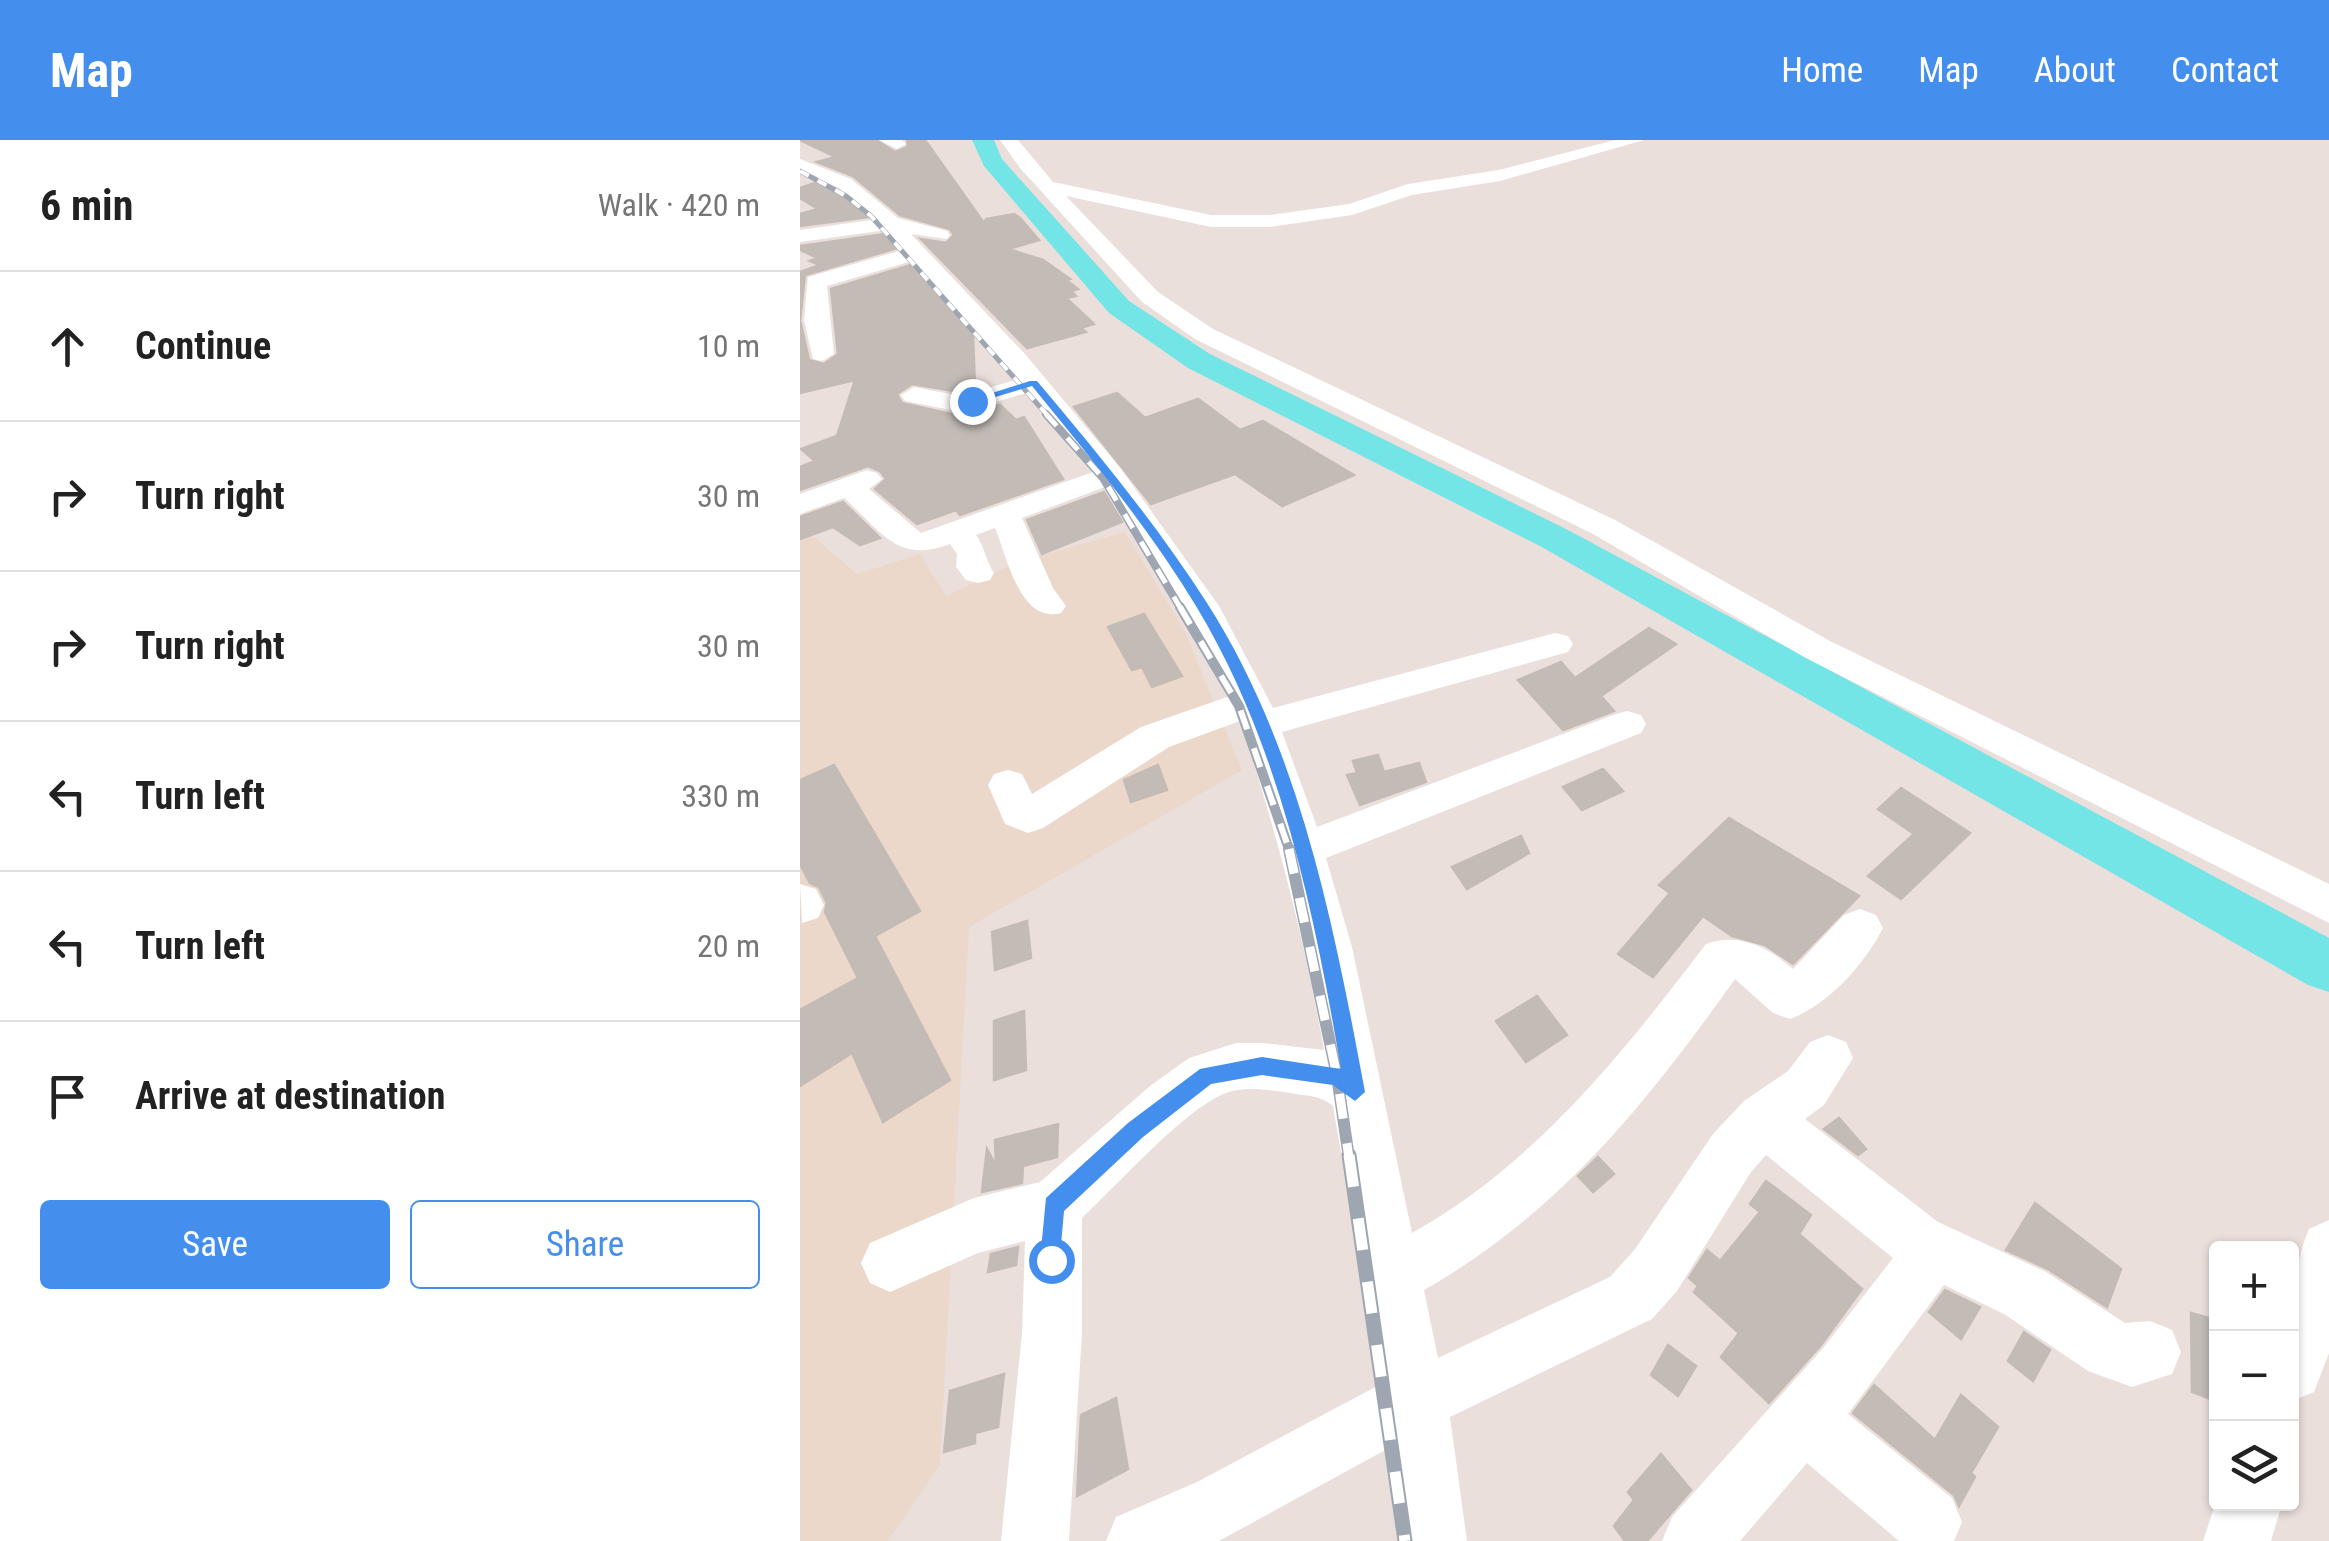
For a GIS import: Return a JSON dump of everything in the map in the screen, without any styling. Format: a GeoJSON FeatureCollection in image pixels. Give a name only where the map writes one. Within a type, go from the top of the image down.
{"type":"FeatureCollection","features":[{"type":"Feature","properties":{"kind":"street"},"geometry":{"type":"LineString","coordinates":[[1009,140],[1150,297],[1204,334],[1604,527],[1817,649],[2329,905]]}},
{"type":"Feature","properties":{"kind":"street"},"geometry":{"type":"LineString","coordinates":[[1047,186],[1211,222],[1270,221],[1352,209],[1408,190],[1500,175],[1636,140]]}},
{"type":"Feature","properties":{"kind":"street"},"geometry":{"type":"LineString","coordinates":[[800,164],[844,183],[916,237],[1110,475],[1202,606],[1256,713],[1302,850],[1329,947],[1416,1402],[1433,1541]]}},
{"type":"Feature","properties":{"kind":"street"},"geometry":{"type":"LineString","coordinates":[[800,236],[824,241],[916,237]]}},
{"type":"Feature","properties":{"kind":"street"},"geometry":{"type":"LineString","coordinates":[[822,354],[808,322],[820,280],[916,237]]}},
{"type":"Feature","properties":{"kind":"street"},"geometry":{"type":"LineString","coordinates":[[914,394],[961,404],[1034,383]]}},
{"type":"Feature","properties":{"kind":"street"},"geometry":{"type":"LineString","coordinates":[[802,501],[858,483],[916,544],[1110,475]]}},
{"type":"Feature","properties":{"kind":"street"},"geometry":{"type":"LineString","coordinates":[[1005,514],[1037,591],[1049,606]]}},
{"type":"Feature","properties":{"kind":"street"},"geometry":{"type":"LineString","coordinates":[[958,532],[973,554],[972,567],[978,573]]}},
{"type":"Feature","properties":{"kind":"street"},"geometry":{"type":"LineString","coordinates":[[1008,785],[1020,814],[1028,816],[1155,737],[1554,644]]}},
{"type":"Feature","properties":{"kind":"street"},"geometry":{"type":"LineString","coordinates":[[1302,850],[1628,724]]}},
{"type":"Feature","properties":{"kind":"street"},"geometry":{"type":"LineString","coordinates":[[1390,1277],[1470,1230],[1529,1184],[1618,1090],[1723,958],[1737,958],[1771,978],[1790,998],[1801,994],[1860,928]]}},
{"type":"Feature","properties":{"kind":"street"},"geometry":{"type":"LineString","coordinates":[[1140,1541],[1221,1506],[1416,1402],[1631,1298],[1666,1256],[1732,1152],[1763,1119],[1806,1088],[1828,1058]]}},
{"type":"Feature","properties":{"kind":"street"},"geometry":{"type":"LineString","coordinates":[[890,1263],[974,1226],[1054,1206],[1157,1112],[1207,1075],[1262,1066],[1337,1076],[1355,1092]]}},
{"type":"Feature","properties":{"kind":"street"},"geometry":{"type":"LineString","coordinates":[[1763,1119],[1918,1242],[2025,1292],[2110,1348],[2132,1356],[2150,1352]]}},
{"type":"Feature","properties":{"kind":"street"},"geometry":{"type":"LineString","coordinates":[[1036,1541],[1052,1333],[1054,1206]]}},
{"type":"Feature","properties":{"kind":"street"},"geometry":{"type":"LineString","coordinates":[[2299,1352],[2324,1286],[2329,1249]]}},
{"type":"Feature","properties":{"kind":"street"},"geometry":{"type":"LineString","coordinates":[[1696,1541],[1846,1369],[1934,1251]]}},
{"type":"Feature","properties":{"kind":"street"},"geometry":{"type":"LineString","coordinates":[[1803,1418],[1928,1522]]}},
{"type":"Feature","properties":{"kind":"street"},"geometry":{"type":"LineString","coordinates":[[2236,1541],[2247,1511]]}},
{"type":"Feature","properties":{"kind":"shaded area"},"geometry":{"type":"Polygon","coordinates":[[[800,525],[857,574],[920,554],[946,596],[1017,562],[1125,532],[1185,632],[1242,770],[969,927],[940,1465],[888,1541],[800,1541],[800,525]]]}},
{"type":"Feature","properties":{"kind":"building"},"geometry":{"type":"Polygon","coordinates":[[[800,140],[876,140],[895,152],[908,147],[907,140],[925,140],[984,223],[986,219],[1014,214],[1020,218],[1039,240],[1008,249],[1043,260],[1070,279],[1066,280],[1078,289],[1071,291],[1076,296],[1066,298],[1094,324],[1081,328],[1086,332],[1027,348],[921,239],[946,243],[954,235],[950,229],[900,215],[853,176],[817,162],[836,157],[800,140]]]}},
{"type":"Feature","properties":{"kind":"building"},"geometry":{"type":"Polygon","coordinates":[[[817,182],[835,190],[869,217],[800,226],[800,214],[818,209],[800,198],[800,188],[817,182]]]}},
{"type":"Feature","properties":{"kind":"building"},"geometry":{"type":"Polygon","coordinates":[[[885,234],[897,248],[805,275],[800,320],[800,272],[820,265],[810,261],[818,258],[800,250],[800,246],[885,234]]]}},
{"type":"Feature","properties":{"kind":"building"},"geometry":{"type":"Polygon","coordinates":[[[911,265],[973,334],[975,388],[960,392],[912,384],[897,394],[902,403],[960,416],[1000,405],[1016,420],[1024,417],[1063,479],[960,515],[956,510],[917,524],[875,489],[886,479],[868,466],[800,490],[800,467],[815,461],[801,449],[837,436],[855,380],[800,393],[800,320],[809,360],[824,364],[838,354],[831,289],[911,265]]]}},
{"type":"Feature","properties":{"kind":"building"},"geometry":{"type":"Polygon","coordinates":[[[1117,393],[1145,418],[1198,399],[1240,430],[1263,421],[1354,475],[1282,506],[1235,474],[1151,504],[1074,407],[1117,393]]]}},
{"type":"Feature","properties":{"kind":"building"},"geometry":{"type":"Polygon","coordinates":[[[1104,492],[1122,522],[1042,554],[1027,520],[1104,492]]]}},
{"type":"Feature","properties":{"kind":"building"},"geometry":{"type":"Polygon","coordinates":[[[843,502],[880,538],[860,545],[833,527],[800,539],[800,517],[843,502]]]}},
{"type":"Feature","properties":{"kind":"building"},"geometry":{"type":"Polygon","coordinates":[[[1144,614],[1182,676],[1152,687],[1142,667],[1132,670],[1108,627],[1144,614]]]}},
{"type":"Feature","properties":{"kind":"building"},"geometry":{"type":"Polygon","coordinates":[[[1649,628],[1676,644],[1601,696],[1614,711],[1563,730],[1518,680],[1561,662],[1575,678],[1649,628]]]}},
{"type":"Feature","properties":{"kind":"building"},"geometry":{"type":"Polygon","coordinates":[[[1378,755],[1384,772],[1419,763],[1426,782],[1360,805],[1347,775],[1357,773],[1353,761],[1378,755]]]}},
{"type":"Feature","properties":{"kind":"building"},"geometry":{"type":"Polygon","coordinates":[[[834,765],[920,911],[875,936],[950,1080],[883,1122],[852,1053],[800,1086],[800,1010],[858,978],[825,912],[827,903],[819,887],[810,883],[800,864],[800,780],[834,765]]]}},
{"type":"Feature","properties":{"kind":"building"},"geometry":{"type":"Polygon","coordinates":[[[1158,765],[1167,790],[1131,802],[1124,780],[1158,765]]]}},
{"type":"Feature","properties":{"kind":"building"},"geometry":{"type":"Polygon","coordinates":[[[1603,769],[1623,791],[1582,810],[1563,787],[1603,769]]]}},
{"type":"Feature","properties":{"kind":"building"},"geometry":{"type":"Polygon","coordinates":[[[1901,788],[1970,833],[1901,899],[1868,876],[1914,834],[1878,809],[1901,788]]]}},
{"type":"Feature","properties":{"kind":"building"},"geometry":{"type":"Polygon","coordinates":[[[1729,818],[1859,896],[1793,964],[1765,945],[1732,936],[1703,916],[1653,977],[1618,954],[1670,893],[1659,885],[1729,818]]]}},
{"type":"Feature","properties":{"kind":"building"},"geometry":{"type":"Polygon","coordinates":[[[1521,836],[1529,853],[1467,889],[1452,867],[1521,836]]]}},
{"type":"Feature","properties":{"kind":"building"},"geometry":{"type":"Polygon","coordinates":[[[1027,921],[1031,958],[995,970],[992,932],[1027,921]]]}},
{"type":"Feature","properties":{"kind":"building"},"geometry":{"type":"Polygon","coordinates":[[[1537,996],[1567,1035],[1526,1062],[1496,1021],[1537,996]]]}},
{"type":"Feature","properties":{"kind":"building"},"geometry":{"type":"Polygon","coordinates":[[[1024,1011],[1026,1070],[994,1080],[994,1021],[1024,1011]]]}},
{"type":"Feature","properties":{"kind":"building"},"geometry":{"type":"Polygon","coordinates":[[[1839,1118],[1866,1149],[1858,1155],[1824,1129],[1839,1118]]]}},
{"type":"Feature","properties":{"kind":"building"},"geometry":{"type":"Polygon","coordinates":[[[1058,1124],[1057,1157],[1023,1166],[1022,1183],[982,1192],[987,1149],[996,1166],[995,1140],[1058,1124]]]}},
{"type":"Feature","properties":{"kind":"building"},"geometry":{"type":"Polygon","coordinates":[[[1598,1157],[1614,1174],[1593,1192],[1578,1176],[1598,1157]]]}},
{"type":"Feature","properties":{"kind":"building"},"geometry":{"type":"Polygon","coordinates":[[[1766,1181],[1811,1215],[1799,1234],[1862,1289],[1821,1345],[1769,1403],[1721,1357],[1739,1333],[1694,1292],[1698,1286],[1689,1278],[1707,1250],[1720,1261],[1760,1212],[1750,1204],[1766,1181]]]}},
{"type":"Feature","properties":{"kind":"building"},"geometry":{"type":"Polygon","coordinates":[[[2035,1203],[2121,1269],[2107,1307],[2048,1269],[2006,1250],[2035,1203]]]}},
{"type":"Feature","properties":{"kind":"building"},"geometry":{"type":"Polygon","coordinates":[[[1018,1247],[1016,1265],[988,1272],[991,1254],[1018,1247]]]}},
{"type":"Feature","properties":{"kind":"building"},"geometry":{"type":"Polygon","coordinates":[[[1945,1290],[1980,1307],[1961,1339],[1929,1312],[1945,1290]]]}},
{"type":"Feature","properties":{"kind":"building"},"geometry":{"type":"Polygon","coordinates":[[[2191,1313],[2209,1318],[2209,1398],[2192,1392],[2191,1313]]]}},
{"type":"Feature","properties":{"kind":"building"},"geometry":{"type":"Polygon","coordinates":[[[2024,1332],[2050,1350],[2033,1381],[2008,1361],[2024,1332]]]}},
{"type":"Feature","properties":{"kind":"building"},"geometry":{"type":"Polygon","coordinates":[[[1668,1345],[1696,1366],[1678,1396],[1651,1375],[1668,1345]]]}},
{"type":"Feature","properties":{"kind":"building"},"geometry":{"type":"Polygon","coordinates":[[[1004,1374],[998,1427],[975,1433],[975,1443],[944,1452],[950,1391],[1004,1374]]]}},
{"type":"Feature","properties":{"kind":"building"},"geometry":{"type":"Polygon","coordinates":[[[1874,1385],[1935,1440],[1961,1395],[1998,1427],[1971,1473],[1975,1477],[1959,1506],[1954,1495],[1853,1413],[1874,1385]]]}},
{"type":"Feature","properties":{"kind":"building"},"geometry":{"type":"Polygon","coordinates":[[[1116,1398],[1128,1469],[1077,1496],[1081,1415],[1116,1398]]]}},
{"type":"Feature","properties":{"kind":"building"},"geometry":{"type":"Polygon","coordinates":[[[1661,1454],[1691,1490],[1647,1541],[1625,1541],[1614,1526],[1634,1500],[1628,1492],[1661,1454]]]}},
{"type":"Feature","properties":{"kind":"waterway"},"geometry":{"type":"LineString","coordinates":[[983,140],[992,161],[1119,307],[1199,361],[1554,538],[2329,967]]}},
{"type":"Feature","properties":{"kind":"railway"},"geometry":{"type":"LineString","coordinates":[[800,171],[846,196],[871,216],[1048,416]]}},
{"type":"Feature","properties":{"kind":"railway"},"geometry":{"type":"LineString","coordinates":[[1046,414],[1103,478],[1181,609]]}},
{"type":"Feature","properties":{"kind":"railway"},"geometry":{"type":"LineString","coordinates":[[1180,607],[1239,706],[1289,849]]}},
{"type":"Feature","properties":{"kind":"railway"},"geometry":{"type":"LineString","coordinates":[[1289,849],[1337,1076],[1349,1158]]}},
{"type":"Feature","properties":{"kind":"railway"},"geometry":{"type":"LineString","coordinates":[[1349,1155],[1405,1541]]}},
{"type":"Feature","properties":{"kind":"route"},"geometry":{"type":"LineString","coordinates":[[972,401],[1034,383],[1110,475],[1202,606],[1252,702],[1295,823],[1329,947],[1355,1092],[1337,1076],[1262,1066],[1207,1075],[1136,1130],[1054,1206],[1051,1260]]}}]}
